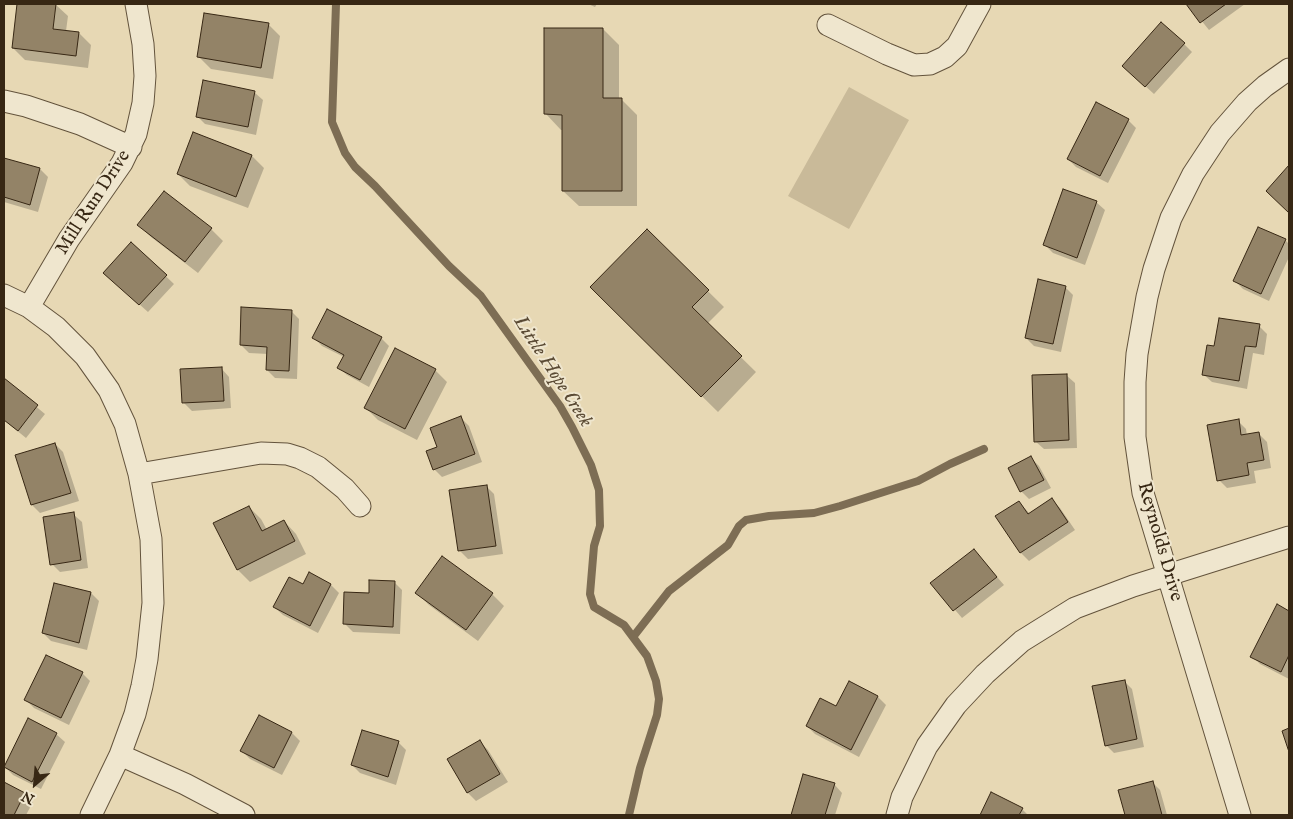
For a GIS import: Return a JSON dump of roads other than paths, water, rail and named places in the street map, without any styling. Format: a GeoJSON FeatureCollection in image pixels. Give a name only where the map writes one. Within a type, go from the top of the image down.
{"type":"FeatureCollection","features":[{"type":"Feature","properties":{"kind":"street","name":"Mill Run Drive"},"geometry":{"type":"LineString","coordinates":[[29,307],[69,239],[122,163],[136,134],[143,103],[145,76],[143,44],[136,4]]}},
{"type":"Feature","properties":{"kind":"street"},"geometry":{"type":"LineString","coordinates":[[828,25],[914,65],[930,64],[945,57],[956,46],[980,4]]}},
{"type":"Feature","properties":{"kind":"street","name":"Reynolds Drive"},"geometry":{"type":"LineString","coordinates":[[1240,815],[1143,493],[1135,437],[1135,382],[1137,354],[1147,297],[1171,218],[1193,174],[1220,133],[1247,102],[1289,69]]}},
{"type":"Feature","properties":{"kind":"street"},"geometry":{"type":"LineString","coordinates":[[4,101],[26,106],[80,124],[131,147]]}},
{"type":"Feature","properties":{"kind":"street"},"geometry":{"type":"LineString","coordinates":[[4,295],[29,307],[56,327],[85,356],[109,390],[125,424],[139,474],[151,539],[153,603],[148,659],[135,714],[120,755],[91,815]]}},
{"type":"Feature","properties":{"kind":"street"},"geometry":{"type":"LineString","coordinates":[[139,474],[260,453],[287,454],[318,467],[345,489],[360,506]]}},
{"type":"Feature","properties":{"kind":"street"},"geometry":{"type":"LineString","coordinates":[[897,815],[902,797],[928,746],[956,705],[985,674],[1022,641],[1075,608],[1133,586],[1289,537]]}},
{"type":"Feature","properties":{"kind":"street"},"geometry":{"type":"LineString","coordinates":[[120,755],[185,784],[244,815]]}},
{"type":"Feature","properties":{"kind":"waterway","name":"Little Hope Creek"},"geometry":{"type":"LineString","coordinates":[[336,4],[332,122],[345,153],[355,167],[449,266],[481,296],[560,406],[591,465],[599,490],[600,526],[594,546],[590,594],[594,607],[624,625],[647,656],[656,681],[659,699],[657,715],[640,768],[629,815]]}},
{"type":"Feature","properties":{"kind":"waterway"},"geometry":{"type":"LineString","coordinates":[[633,637],[669,591],[728,545],[739,526],[746,520],[769,516],[814,513],[840,506],[918,481],[984,449]]}}]}
